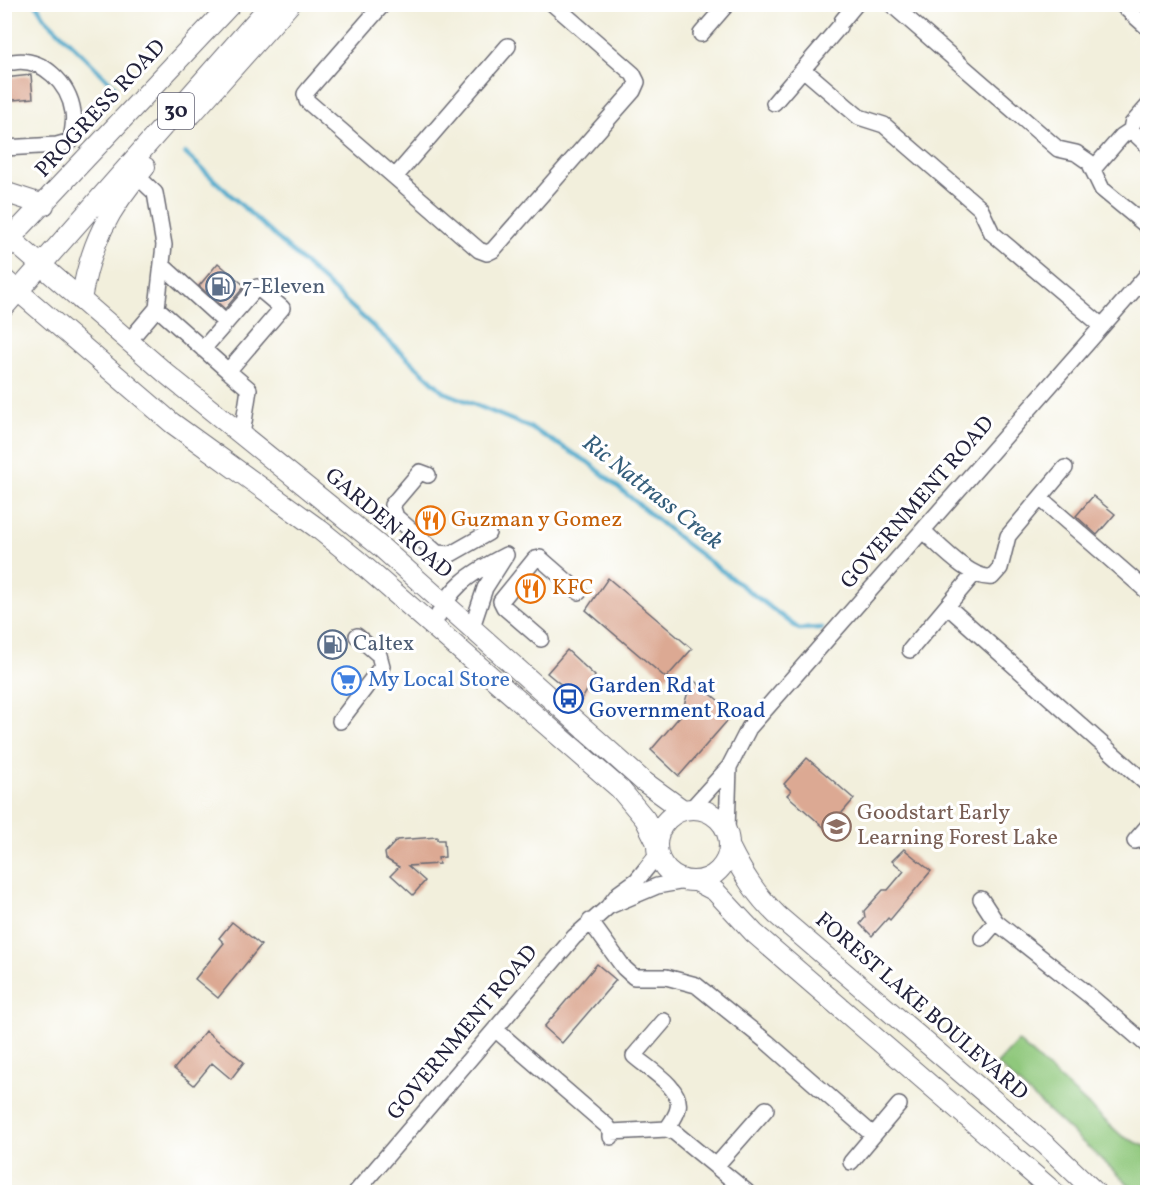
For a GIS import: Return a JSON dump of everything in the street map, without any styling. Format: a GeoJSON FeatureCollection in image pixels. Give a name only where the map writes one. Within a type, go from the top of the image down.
{"type":"FeatureCollection","features":[{"type":"Feature","properties":{"kind":"main road","name":"PROGRESS ROAD"},"geometry":{"type":"LineString","coordinates":[[7,239],[44,205],[231,4]]}},
{"type":"Feature","properties":{"kind":"main road","name":"30"},"geometry":{"type":"LineString","coordinates":[[4,307],[12,285],[41,265],[271,4]]}},
{"type":"Feature","properties":{"kind":"main road"},"geometry":{"type":"LineString","coordinates":[[81,300],[89,261],[105,220],[137,176],[290,4]]}},
{"type":"Feature","properties":{"kind":"main road"},"geometry":{"type":"LineString","coordinates":[[4,192],[44,205]]}},
{"type":"Feature","properties":{"kind":"main road","name":"GARDEN ROAD"},"geometry":{"type":"LineString","coordinates":[[7,239],[41,265],[242,435],[382,548],[643,781],[687,809]]}},
{"type":"Feature","properties":{"kind":"main road"},"geometry":{"type":"LineString","coordinates":[[12,285],[142,399],[202,446],[320,530],[620,789],[645,819],[668,871],[716,893],[754,933],[1053,1192]]}},
{"type":"Feature","properties":{"kind":"main road"},"geometry":{"type":"LineString","coordinates":[[657,849],[664,822],[687,809],[713,814],[728,839],[728,858],[715,874],[690,881]]}},
{"type":"Feature","properties":{"kind":"main road","name":"FOREST LAKE BOULEVARD"},"geometry":{"type":"LineString","coordinates":[[728,839],[753,890],[777,915],[1047,1146],[1095,1192]]}},
{"type":"Feature","properties":{"kind":"street"},"geometry":{"type":"LineString","coordinates":[[383,4],[305,94],[307,101],[479,250],[487,253],[493,250],[633,91],[637,82],[633,74],[553,4]]}},
{"type":"Feature","properties":{"kind":"street"},"geometry":{"type":"LineString","coordinates":[[774,103],[856,4]]}},
{"type":"Feature","properties":{"kind":"street"},"geometry":{"type":"LineString","coordinates":[[891,4],[1058,148],[1076,153],[1094,168],[1102,189],[1148,227]]}},
{"type":"Feature","properties":{"kind":"street"},"geometry":{"type":"LineString","coordinates":[[1121,4],[1148,28]]}},
{"type":"Feature","properties":{"kind":"street"},"geometry":{"type":"LineString","coordinates":[[701,34],[725,5]]}},
{"type":"Feature","properties":{"kind":"street"},"geometry":{"type":"LineString","coordinates":[[394,177],[508,46]]}},
{"type":"Feature","properties":{"kind":"street"},"geometry":{"type":"LineString","coordinates":[[4,148],[57,145],[71,141],[74,113],[66,91],[44,67],[32,62],[13,62]]}},
{"type":"Feature","properties":{"kind":"street"},"geometry":{"type":"LineString","coordinates":[[803,69],[859,117],[884,125],[980,208],[992,233],[1102,326]]}},
{"type":"Feature","properties":{"kind":"street"},"geometry":{"type":"LineString","coordinates":[[1094,168],[1122,136],[1131,130],[1132,124],[1148,106]]}},
{"type":"Feature","properties":{"kind":"street"},"geometry":{"type":"LineString","coordinates":[[1131,130],[1148,146]]}},
{"type":"Feature","properties":{"kind":"street"},"geometry":{"type":"LineString","coordinates":[[129,341],[158,308],[164,245],[155,193],[137,176]]}},
{"type":"Feature","properties":{"kind":"street"},"geometry":{"type":"LineString","coordinates":[[162,265],[226,323]]}},
{"type":"Feature","properties":{"kind":"street","name":"GOVERNMENT ROAD"},"geometry":{"type":"LineString","coordinates":[[687,809],[729,767],[749,728],[924,532],[1148,274]]}},
{"type":"Feature","properties":{"kind":"street"},"geometry":{"type":"LineString","coordinates":[[203,349],[257,287],[282,308],[228,371]]}},
{"type":"Feature","properties":{"kind":"street"},"geometry":{"type":"LineString","coordinates":[[158,308],[249,389],[242,435]]}},
{"type":"Feature","properties":{"kind":"street"},"geometry":{"type":"LineString","coordinates":[[924,532],[974,574],[984,578],[998,574],[1008,536],[1065,468]]}},
{"type":"Feature","properties":{"kind":"street"},"geometry":{"type":"LineString","coordinates":[[428,475],[420,472],[399,495],[392,505],[396,517],[437,552],[451,554],[488,532]]}},
{"type":"Feature","properties":{"kind":"street"},"geometry":{"type":"LineString","coordinates":[[1040,498],[1148,592]]}},
{"type":"Feature","properties":{"kind":"street"},"geometry":{"type":"LineString","coordinates":[[433,627],[443,602],[470,573],[507,555],[485,588],[472,627]]}},
{"type":"Feature","properties":{"kind":"street"},"geometry":{"type":"LineString","coordinates":[[541,639],[504,607],[501,601],[535,559],[540,558],[579,592]]}},
{"type":"Feature","properties":{"kind":"street"},"geometry":{"type":"LineString","coordinates":[[910,650],[974,574]]}},
{"type":"Feature","properties":{"kind":"street"},"geometry":{"type":"LineString","coordinates":[[947,606],[1148,786]]}},
{"type":"Feature","properties":{"kind":"street"},"geometry":{"type":"LineString","coordinates":[[340,721],[382,666],[379,655],[357,636]]}},
{"type":"Feature","properties":{"kind":"street","name":"GOVERNMENT ROAD"},"geometry":{"type":"LineString","coordinates":[[728,839],[729,767]]}},
{"type":"Feature","properties":{"kind":"street"},"geometry":{"type":"LineString","coordinates":[[1135,841],[1148,826]]}},
{"type":"Feature","properties":{"kind":"street","name":"GOVERNMENT ROAD"},"geometry":{"type":"LineString","coordinates":[[356,1192],[590,921],[645,872],[657,849]]}},
{"type":"Feature","properties":{"kind":"street","name":"GOVERNMENT ROAD"},"geometry":{"type":"LineString","coordinates":[[608,907],[657,886],[690,881]]}},
{"type":"Feature","properties":{"kind":"street"},"geometry":{"type":"LineString","coordinates":[[981,899],[996,922],[1090,996],[1148,1046]]}},
{"type":"Feature","properties":{"kind":"street"},"geometry":{"type":"LineString","coordinates":[[590,921],[624,968],[634,977],[666,977],[696,985],[782,1055],[873,1135]]}},
{"type":"Feature","properties":{"kind":"street"},"geometry":{"type":"LineString","coordinates":[[982,938],[996,922]]}},
{"type":"Feature","properties":{"kind":"street"},"geometry":{"type":"LineString","coordinates":[[664,1021],[634,1056],[675,1092],[679,1100],[678,1110],[667,1129]]}},
{"type":"Feature","properties":{"kind":"street"},"geometry":{"type":"LineString","coordinates":[[496,1030],[611,1134],[667,1129],[747,1192]]}},
{"type":"Feature","properties":{"kind":"street"},"geometry":{"type":"LineString","coordinates":[[851,1162],[899,1105]]}},
{"type":"Feature","properties":{"kind":"street"},"geometry":{"type":"LineString","coordinates":[[716,1166],[766,1108]]}},
{"type":"Feature","properties":{"kind":"green space"},"geometry":{"type":"Polygon","coordinates":[[[1018,1041],[1122,1136],[1147,1147],[1147,1192],[1137,1192],[997,1064],[1018,1041]]]}},
{"type":"Feature","properties":{"kind":"building"},"geometry":{"type":"Polygon","coordinates":[[[31,75],[33,98],[4,101],[4,78],[31,75]]]}},
{"type":"Feature","properties":{"kind":"building","name":"7-Eleven"},"geometry":{"type":"Polygon","coordinates":[[[218,263],[245,286],[225,309],[199,286],[218,263]]]}},
{"type":"Feature","properties":{"kind":"building"},"geometry":{"type":"Polygon","coordinates":[[[1093,496],[1115,514],[1097,535],[1076,516],[1093,496]]]}},
{"type":"Feature","properties":{"kind":"building"},"geometry":{"type":"Polygon","coordinates":[[[608,578],[692,649],[666,678],[586,610],[608,578]]]}},
{"type":"Feature","properties":{"kind":"building"},"geometry":{"type":"Polygon","coordinates":[[[567,650],[595,676],[581,701],[547,673],[567,650]]]}},
{"type":"Feature","properties":{"kind":"building"},"geometry":{"type":"Polygon","coordinates":[[[692,679],[734,713],[679,776],[651,750],[681,715],[692,679]]]}},
{"type":"Feature","properties":{"kind":"building"},"geometry":{"type":"Polygon","coordinates":[[[807,758],[854,799],[827,830],[787,795],[791,791],[784,784],[807,758]]]}},
{"type":"Feature","properties":{"kind":"building"},"geometry":{"type":"Polygon","coordinates":[[[437,837],[437,840],[444,840],[445,857],[438,858],[439,864],[408,866],[425,881],[413,895],[391,875],[399,867],[386,859],[385,853],[397,840],[437,837]]]}},
{"type":"Feature","properties":{"kind":"building"},"geometry":{"type":"Polygon","coordinates":[[[904,849],[931,871],[890,920],[888,918],[872,936],[860,924],[865,918],[864,911],[883,890],[888,890],[904,871],[892,861],[904,849]]]}},
{"type":"Feature","properties":{"kind":"building"},"geometry":{"type":"Polygon","coordinates":[[[232,922],[261,945],[218,998],[195,979],[224,943],[219,938],[232,922]]]}},
{"type":"Feature","properties":{"kind":"building"},"geometry":{"type":"Polygon","coordinates":[[[597,964],[616,980],[562,1043],[544,1027],[597,964]]]}},
{"type":"Feature","properties":{"kind":"building"},"geometry":{"type":"Polygon","coordinates":[[[206,1031],[244,1062],[231,1079],[212,1063],[194,1085],[174,1069],[206,1031]]]}},
{"type":"Feature","properties":{"kind":"waterway","name":"Ric Nattrass Creek"},"geometry":{"type":"LineString","coordinates":[[36,4],[45,18],[115,87]]}},
{"type":"Feature","properties":{"kind":"waterway","name":"Ric Nattrass Creek"},"geometry":{"type":"LineString","coordinates":[[185,153],[444,392],[529,427],[588,462],[685,543],[799,629],[822,628]]}},
{"type":"Feature","properties":{"kind":"place","name":"7-Eleven"},"geometry":{"type":"Point","coordinates":[221,287]}},
{"type":"Feature","properties":{"kind":"place","name":"Guzman y Gomez"},"geometry":{"type":"Point","coordinates":[430,520]}},
{"type":"Feature","properties":{"kind":"place","name":"KFC"},"geometry":{"type":"Point","coordinates":[531,588]}},
{"type":"Feature","properties":{"kind":"place","name":"Caltex"},"geometry":{"type":"Point","coordinates":[332,644]}},
{"type":"Feature","properties":{"kind":"place","name":"My Local Store"},"geometry":{"type":"Point","coordinates":[347,680]}},
{"type":"Feature","properties":{"kind":"place","name":"Garden Rd at Government Road"},"geometry":{"type":"Point","coordinates":[568,699]}},
{"type":"Feature","properties":{"kind":"place","name":"Goodstart Early Learning Forest Lake"},"geometry":{"type":"Point","coordinates":[836,826]}}]}
